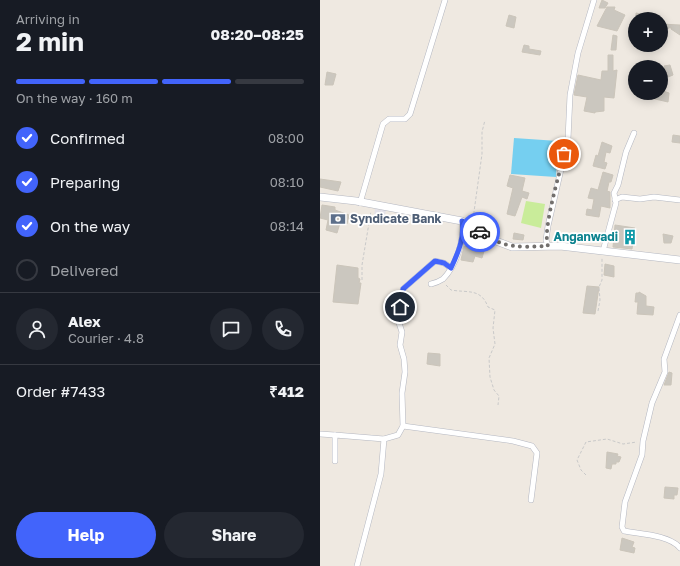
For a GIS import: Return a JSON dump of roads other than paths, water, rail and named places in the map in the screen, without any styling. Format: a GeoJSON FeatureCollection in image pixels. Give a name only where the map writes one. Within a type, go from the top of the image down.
{"type":"FeatureCollection","features":[{"type":"Feature","properties":{"kind":"main road"},"geometry":{"type":"LineString","coordinates":[[320,197],[375,204],[462,221],[488,238],[512,247],[560,246],[680,260]]}},
{"type":"Feature","properties":{"kind":"street"},"geometry":{"type":"LineString","coordinates":[[360,202],[383,124],[389,119],[405,119],[410,114],[445,0]]}},
{"type":"Feature","properties":{"kind":"street"},"geometry":{"type":"LineString","coordinates":[[548,246],[546,240],[548,226],[568,139],[570,95],[578,53],[594,0]]}},
{"type":"Feature","properties":{"kind":"street"},"geometry":{"type":"LineString","coordinates":[[603,251],[614,210],[614,193],[618,185],[626,152],[634,133]]}},
{"type":"Feature","properties":{"kind":"street"},"geometry":{"type":"LineString","coordinates":[[615,200],[622,198],[640,199],[654,197],[680,200]]}},
{"type":"Feature","properties":{"kind":"street"},"geometry":{"type":"LineString","coordinates":[[431,284],[442,280],[451,268],[460,242],[463,229],[462,221]]}},
{"type":"Feature","properties":{"kind":"street"},"geometry":{"type":"LineString","coordinates":[[320,434],[384,439],[398,435],[403,426],[402,394],[405,372],[404,359],[400,345],[402,332],[398,320],[403,289],[435,261],[444,263],[451,268]]}},
{"type":"Feature","properties":{"kind":"street"},"geometry":{"type":"LineString","coordinates":[[680,315],[664,359],[665,372],[652,403],[643,441],[642,455],[625,502],[622,527],[624,531],[644,534],[676,543],[680,548]]}},
{"type":"Feature","properties":{"kind":"street"},"geometry":{"type":"LineString","coordinates":[[403,426],[512,441],[532,446],[537,452],[532,500]]}},
{"type":"Feature","properties":{"kind":"street"},"geometry":{"type":"LineString","coordinates":[[335,461],[336,435]]}},
{"type":"Feature","properties":{"kind":"street"},"geometry":{"type":"LineString","coordinates":[[356,566],[381,474],[384,439]]}},
{"type":"Feature","properties":{"kind":"water"},"geometry":{"type":"Polygon","coordinates":[[[514,138],[558,141],[556,177],[511,174],[514,138]]]}},
{"type":"Feature","properties":{"kind":"place","name":"Syndicate Bank"},"geometry":{"type":"Point","coordinates":[338,219]}},
{"type":"Feature","properties":{"kind":"place","name":"Anganwadi"},"geometry":{"type":"Point","coordinates":[630,237]}}]}
